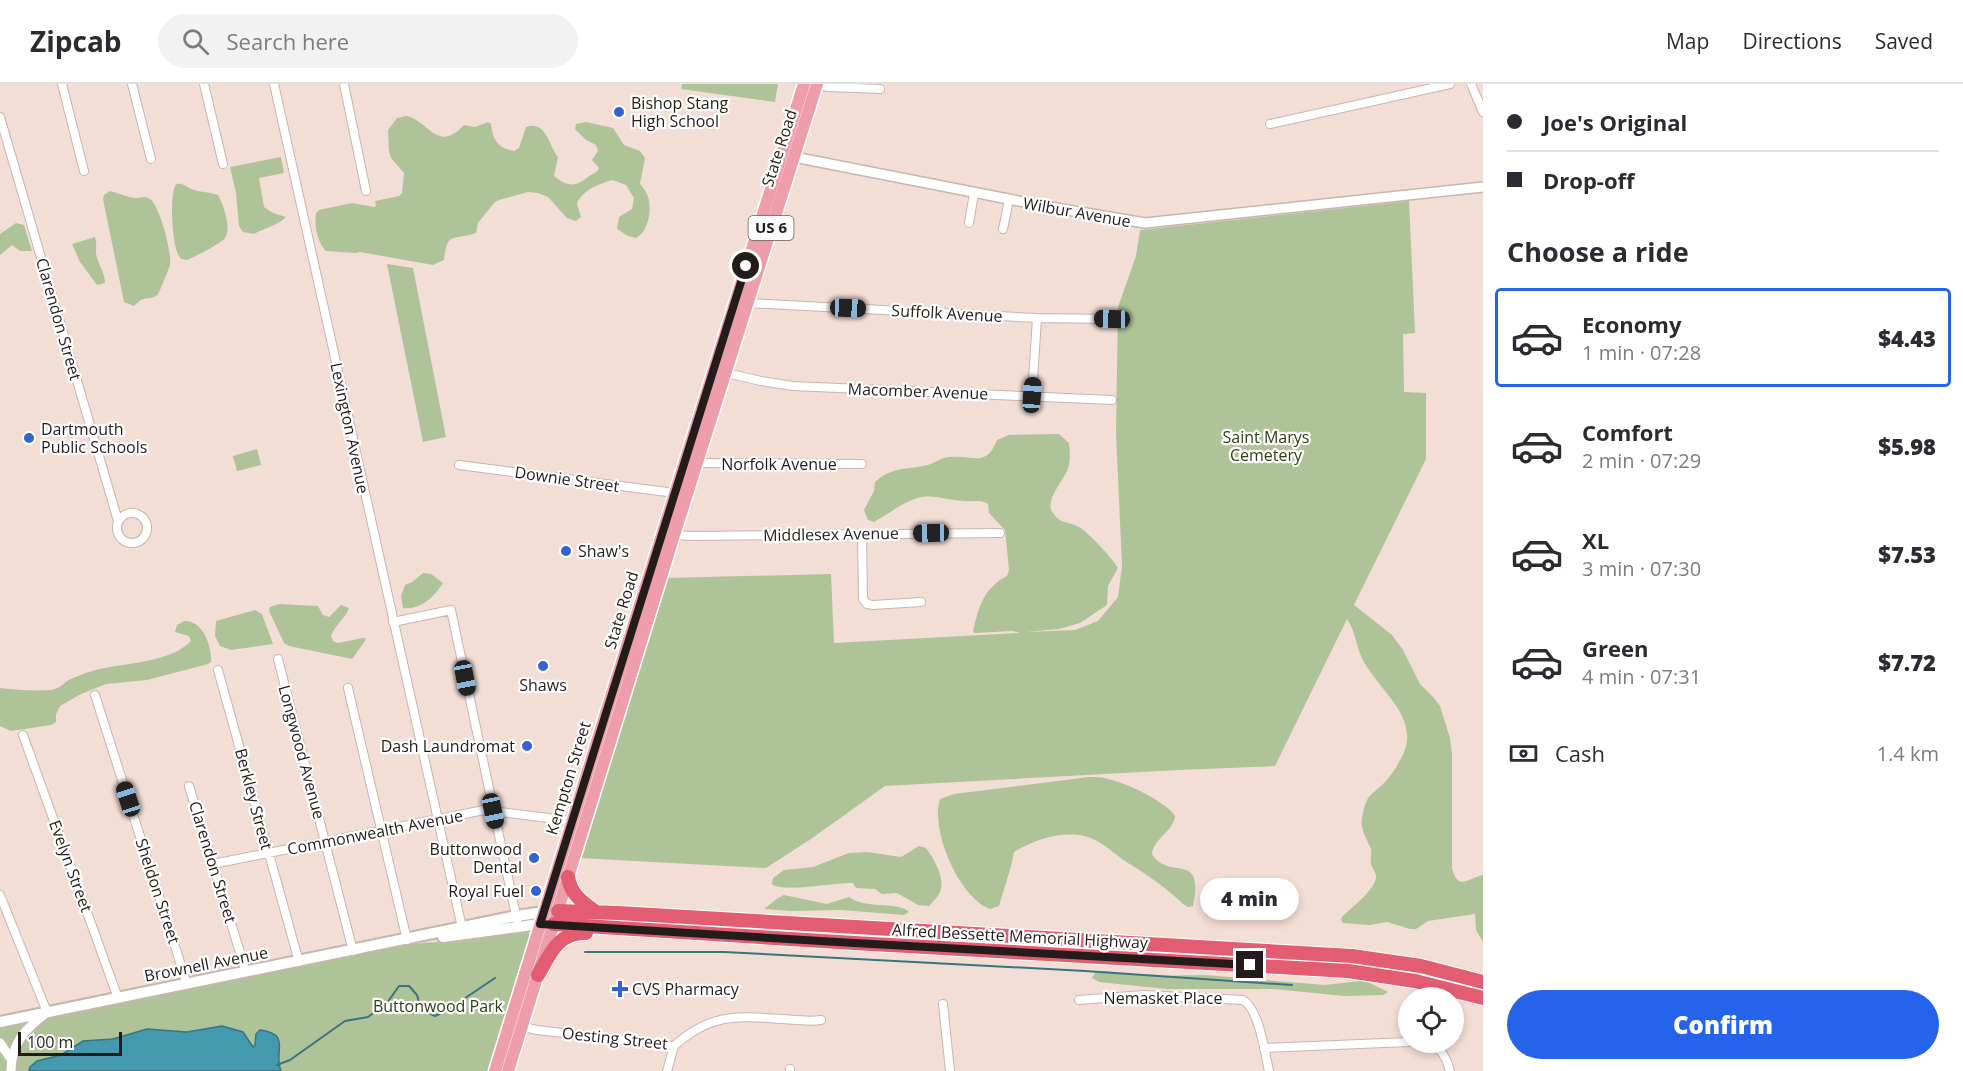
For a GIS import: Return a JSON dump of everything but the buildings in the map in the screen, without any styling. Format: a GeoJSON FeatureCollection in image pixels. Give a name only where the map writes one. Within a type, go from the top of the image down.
{"type":"FeatureCollection","features":[{"type":"Feature","properties":{"kind":"highway"},"geometry":{"type":"LineString","coordinates":[[568,877],[577,899],[596,912]]}},
{"type":"Feature","properties":{"kind":"highway","name":"Alfred Bessette Memorial Highway"},"geometry":{"type":"LineString","coordinates":[[549,918],[596,912],[1352,956],[1415,965],[1483,982]]}},
{"type":"Feature","properties":{"kind":"highway","name":"Alfred Bessette Memorial Highway"},"geometry":{"type":"LineString","coordinates":[[549,918],[667,931],[1348,971],[1415,981],[1483,998]]}},
{"type":"Feature","properties":{"kind":"highway"},"geometry":{"type":"LineString","coordinates":[[538,975],[558,942],[573,933],[623,935],[667,931]]}},
{"type":"Feature","properties":{"kind":"main road","name":"State Road"},"geometry":{"type":"LineString","coordinates":[[616,702],[668,533],[697,463],[719,371],[747,303],[804,84]]}},
{"type":"Feature","properties":{"kind":"main road","name":"State Road"},"geometry":{"type":"LineString","coordinates":[[668,533],[675,493],[719,371],[787,156],[817,84]]}},
{"type":"Feature","properties":{"kind":"main road","name":"Kempton Street"},"geometry":{"type":"LineString","coordinates":[[495,1071],[538,975],[549,918],[573,821],[616,702]]}},
{"type":"Feature","properties":{"kind":"main road","name":"Kempton Street"},"geometry":{"type":"LineString","coordinates":[[508,1071],[516,1026],[549,918],[568,877],[616,702]]}},
{"type":"Feature","properties":{"kind":"main road","name":"Brownell Avenue"},"geometry":{"type":"LineString","coordinates":[[0,1022],[413,939],[517,921],[549,918]]}},
{"type":"Feature","properties":{"kind":"street"},"geometry":{"type":"LineString","coordinates":[[62,84],[84,171]]}},
{"type":"Feature","properties":{"kind":"street"},"geometry":{"type":"LineString","coordinates":[[132,84],[151,159]]}},
{"type":"Feature","properties":{"kind":"street"},"geometry":{"type":"LineString","coordinates":[[204,84],[223,164]]}},
{"type":"Feature","properties":{"kind":"street","name":"Lexington Avenue"},"geometry":{"type":"LineString","coordinates":[[274,84],[463,932]]}},
{"type":"Feature","properties":{"kind":"street"},"geometry":{"type":"LineString","coordinates":[[344,84],[366,190]]}},
{"type":"Feature","properties":{"kind":"street"},"geometry":{"type":"LineString","coordinates":[[817,84],[827,87],[880,89]]}},
{"type":"Feature","properties":{"kind":"street"},"geometry":{"type":"LineString","coordinates":[[1270,124],[1450,84]]}},
{"type":"Feature","properties":{"kind":"street"},"geometry":{"type":"LineString","coordinates":[[1472,84],[1483,112]]}},
{"type":"Feature","properties":{"kind":"street","name":"Clarendon Street"},"geometry":{"type":"LineString","coordinates":[[0,117],[118,521]]}},
{"type":"Feature","properties":{"kind":"street","name":"Wilbur Avenue"},"geometry":{"type":"LineString","coordinates":[[787,156],[1009,200],[1145,224],[1483,187]]}},
{"type":"Feature","properties":{"kind":"street"},"geometry":{"type":"LineString","coordinates":[[969,223],[974,193]]}},
{"type":"Feature","properties":{"kind":"street"},"geometry":{"type":"LineString","coordinates":[[1003,229],[1009,200]]}},
{"type":"Feature","properties":{"kind":"street","name":"Suffolk Avenue"},"geometry":{"type":"LineString","coordinates":[[747,303],[1037,318],[1112,319]]}},
{"type":"Feature","properties":{"kind":"street"},"geometry":{"type":"LineString","coordinates":[[1032,395],[1037,318]]}},
{"type":"Feature","properties":{"kind":"street","name":"Macomber Avenue"},"geometry":{"type":"LineString","coordinates":[[719,371],[793,386],[1112,400]]}},
{"type":"Feature","properties":{"kind":"street","name":"Norfolk Avenue"},"geometry":{"type":"LineString","coordinates":[[697,463],[862,464]]}},
{"type":"Feature","properties":{"kind":"street","name":"Downie Street"},"geometry":{"type":"LineString","coordinates":[[459,465],[675,493]]}},
{"type":"Feature","properties":{"kind":"street","name":"Middlesex Avenue"},"geometry":{"type":"LineString","coordinates":[[668,533],[688,536],[1000,533]]}},
{"type":"Feature","properties":{"kind":"street"},"geometry":{"type":"LineString","coordinates":[[862,534],[863,599],[867,604],[873,606],[921,602]]}},
{"type":"Feature","properties":{"kind":"street"},"geometry":{"type":"LineString","coordinates":[[393,622],[451,610],[517,921]]}},
{"type":"Feature","properties":{"kind":"street","name":"Longwood Avenue"},"geometry":{"type":"LineString","coordinates":[[278,659],[353,951]]}},
{"type":"Feature","properties":{"kind":"street","name":"Berkley Street"},"geometry":{"type":"LineString","coordinates":[[218,670],[299,962]]}},
{"type":"Feature","properties":{"kind":"street"},"geometry":{"type":"LineString","coordinates":[[348,688],[382,831],[413,939]]}},
{"type":"Feature","properties":{"kind":"street","name":"Sheldon Street"},"geometry":{"type":"LineString","coordinates":[[95,695],[188,984]]}},
{"type":"Feature","properties":{"kind":"street","name":"Evelyn Street"},"geometry":{"type":"LineString","coordinates":[[23,735],[118,998]]}},
{"type":"Feature","properties":{"kind":"street","name":"Clarendon Street"},"geometry":{"type":"LineString","coordinates":[[189,786],[246,972]]}},
{"type":"Feature","properties":{"kind":"street","name":"Commonwealth Avenue"},"geometry":{"type":"LineString","coordinates":[[213,864],[484,810],[573,821]]}},
{"type":"Feature","properties":{"kind":"street"},"geometry":{"type":"LineString","coordinates":[[0,895],[47,1012],[21,1035],[11,1059],[11,1071]]}},
{"type":"Feature","properties":{"kind":"street","name":"Nemasket Place"},"geometry":{"type":"LineString","coordinates":[[1079,1000],[1144,995],[1232,998],[1246,1002],[1252,1007],[1264,1048]]}},
{"type":"Feature","properties":{"kind":"street"},"geometry":{"type":"LineString","coordinates":[[943,1004],[950,1071]]}},
{"type":"Feature","properties":{"kind":"street","name":"Oesting Street"},"geometry":{"type":"LineString","coordinates":[[516,1026],[674,1046],[694,1029],[722,1020],[755,1018],[821,1020]]}},
{"type":"Feature","properties":{"kind":"street"},"geometry":{"type":"LineString","coordinates":[[1269,1071],[1264,1048],[1398,1042]]}},
{"type":"Feature","properties":{"kind":"street"},"geometry":{"type":"LineString","coordinates":[[0,1043],[11,1059]]}},
{"type":"Feature","properties":{"kind":"street"},"geometry":{"type":"LineString","coordinates":[[667,1071],[674,1046]]}},
{"type":"Feature","properties":{"kind":"street"},"geometry":{"type":"LineString","coordinates":[[1443,1053],[1450,1071]]}},
{"type":"Feature","properties":{"kind":"green space"},"geometry":{"type":"Polygon","coordinates":[[[682,84],[778,84],[775,102],[681,89],[682,84]]]}},
{"type":"Feature","properties":{"kind":"green space"},"geometry":{"type":"Polygon","coordinates":[[[406,116],[440,136],[453,134],[464,125],[475,127],[488,122],[491,124],[497,143],[514,151],[519,148],[526,127],[538,127],[546,135],[558,157],[554,176],[571,184],[583,181],[599,168],[592,160],[598,151],[596,145],[586,140],[575,129],[576,124],[586,122],[613,128],[624,145],[640,151],[645,158],[640,184],[648,197],[650,210],[647,224],[641,235],[636,238],[617,229],[619,217],[632,209],[634,198],[626,185],[613,180],[597,185],[582,195],[577,204],[581,217],[576,221],[567,218],[548,197],[538,193],[528,192],[499,200],[478,223],[476,233],[450,240],[444,260],[433,265],[360,252],[326,251],[318,238],[315,223],[316,213],[319,210],[352,203],[374,207],[376,206],[375,201],[399,196],[402,193],[404,173],[391,158],[388,130],[397,118],[406,116]]]}},
{"type":"Feature","properties":{"kind":"green space"},"geometry":{"type":"Polygon","coordinates":[[[281,157],[284,173],[259,178],[264,207],[286,217],[254,234],[243,232],[239,226],[236,193],[230,167],[281,157]]]}},
{"type":"Feature","properties":{"kind":"green space"},"geometry":{"type":"Polygon","coordinates":[[[176,184],[218,195],[228,228],[223,240],[187,260],[180,257],[175,241],[172,208],[176,184]]]}},
{"type":"Feature","properties":{"kind":"green space"},"geometry":{"type":"Polygon","coordinates":[[[110,191],[130,197],[150,199],[158,211],[167,241],[170,265],[158,294],[141,300],[134,306],[124,302],[103,199],[104,195],[110,191]]]}},
{"type":"Feature","properties":{"kind":"green space","name":"Saint Marys Cemetery"},"geometry":{"type":"Polygon","coordinates":[[[1409,201],[1415,333],[1403,334],[1404,392],[1426,393],[1426,459],[1354,605],[1392,635],[1403,650],[1420,684],[1440,706],[1450,738],[1452,754],[1452,868],[1460,882],[1483,875],[1483,942],[1476,930],[1475,914],[1428,921],[1416,929],[1387,922],[1370,925],[1343,923],[1341,920],[1373,886],[1376,875],[1371,864],[1371,849],[1362,826],[1365,804],[1392,774],[1406,747],[1407,734],[1398,709],[1364,662],[1347,619],[1275,766],[885,786],[766,868],[579,858],[666,578],[831,574],[834,643],[1020,633],[1013,631],[975,633],[973,631],[988,592],[1007,576],[1009,570],[1005,530],[989,513],[988,504],[980,501],[922,497],[903,504],[874,522],[868,520],[864,510],[874,491],[875,482],[892,471],[927,465],[947,457],[984,457],[993,449],[997,440],[1009,435],[1059,434],[1069,443],[1070,461],[1051,500],[1051,510],[1060,520],[1079,527],[1088,534],[1118,568],[1108,586],[1107,605],[1080,623],[1059,629],[1026,632],[1075,630],[1098,621],[1118,597],[1122,566],[1116,433],[1118,307],[1136,256],[1140,230],[1409,201]]]}},
{"type":"Feature","properties":{"kind":"green space"},"geometry":{"type":"Polygon","coordinates":[[[16,223],[24,225],[32,251],[20,251],[12,245],[0,255],[0,234],[16,223]]]}},
{"type":"Feature","properties":{"kind":"green space"},"geometry":{"type":"Polygon","coordinates":[[[95,237],[96,253],[105,283],[97,285],[80,262],[72,244],[95,237]]]}},
{"type":"Feature","properties":{"kind":"green space"},"geometry":{"type":"Polygon","coordinates":[[[387,264],[413,268],[446,437],[423,442],[387,264]]]}},
{"type":"Feature","properties":{"kind":"green space"},"geometry":{"type":"Polygon","coordinates":[[[257,449],[261,465],[237,471],[233,456],[257,449]]]}},
{"type":"Feature","properties":{"kind":"green space"},"geometry":{"type":"Polygon","coordinates":[[[423,573],[431,574],[443,583],[426,602],[416,607],[403,608],[401,596],[405,585],[423,573]]]}},
{"type":"Feature","properties":{"kind":"green space"},"geometry":{"type":"Polygon","coordinates":[[[279,604],[318,606],[323,615],[329,617],[341,605],[349,608],[331,636],[333,641],[338,643],[366,638],[365,641],[352,659],[289,646],[284,643],[269,611],[270,607],[279,604]]]}},
{"type":"Feature","properties":{"kind":"green space"},"geometry":{"type":"Polygon","coordinates":[[[255,610],[262,614],[273,644],[231,650],[220,646],[215,636],[216,621],[255,610]]]}},
{"type":"Feature","properties":{"kind":"green space"},"geometry":{"type":"Polygon","coordinates":[[[184,621],[196,625],[205,635],[211,656],[211,662],[208,664],[147,680],[106,684],[60,706],[56,714],[56,722],[51,725],[11,731],[0,726],[0,688],[51,690],[89,672],[170,655],[191,641],[189,636],[175,632],[177,625],[184,621]]]}},
{"type":"Feature","properties":{"kind":"green space"},"geometry":{"type":"Polygon","coordinates":[[[1089,777],[1125,784],[1155,799],[1171,811],[1175,816],[1174,822],[1153,848],[1152,854],[1159,862],[1167,866],[1190,872],[1194,878],[1195,889],[1193,906],[1188,907],[1183,904],[1097,841],[1077,835],[1055,836],[1033,842],[1014,852],[999,906],[990,909],[968,892],[958,878],[943,845],[939,828],[940,799],[954,794],[1089,777]]]}},
{"type":"Feature","properties":{"kind":"green space"},"geometry":{"type":"Polygon","coordinates":[[[919,846],[926,848],[941,876],[939,894],[929,906],[918,905],[897,893],[882,894],[875,889],[856,888],[853,883],[786,888],[772,884],[773,878],[784,870],[813,867],[849,853],[867,852],[901,857],[919,846]]]}},
{"type":"Feature","properties":{"kind":"green space"},"geometry":{"type":"Polygon","coordinates":[[[784,895],[827,904],[849,897],[865,903],[898,907],[909,912],[904,915],[841,910],[764,909],[784,895]]]}},
{"type":"Feature","properties":{"kind":"green space","name":"Buttonwood Park"},"geometry":{"type":"Polygon","coordinates":[[[517,930],[526,931],[531,935],[488,1071],[0,1071],[0,1026],[410,944],[464,940],[517,930]]]}},
{"type":"Feature","properties":{"kind":"green space"},"geometry":{"type":"Polygon","coordinates":[[[1095,972],[1148,976],[1205,975],[1325,985],[1360,981],[1388,992],[1383,995],[1344,996],[1274,989],[1166,989],[1099,982],[1092,978],[1095,972]]]}},
{"type":"Feature","properties":{"kind":"water"},"geometry":{"type":"Polygon","coordinates":[[[222,1026],[243,1032],[253,1047],[256,1034],[260,1030],[276,1035],[280,1045],[281,1071],[29,1071],[37,1061],[61,1055],[83,1041],[113,1039],[147,1029],[187,1032],[222,1026]]]}},
{"type":"Feature","properties":{"kind":"waterway"},"geometry":{"type":"LineString","coordinates":[[585,952],[724,952],[1085,971],[1292,985]]}},
{"type":"Feature","properties":{"kind":"waterway"},"geometry":{"type":"LineString","coordinates":[[277,1065],[290,1060],[345,1021],[368,1017],[387,1003],[399,986],[409,986],[417,995],[421,1009],[435,1016],[495,978]]}},
{"type":"Feature","properties":{"kind":"place","name":"Bishop Stang High School"},"geometry":{"type":"Point","coordinates":[619,112]}},
{"type":"Feature","properties":{"kind":"place","name":"Dartmouth Public Schools"},"geometry":{"type":"Point","coordinates":[29,438]}},
{"type":"Feature","properties":{"kind":"place","name":"Shaw's"},"geometry":{"type":"Point","coordinates":[566,551]}},
{"type":"Feature","properties":{"kind":"place","name":"Shaws"},"geometry":{"type":"Point","coordinates":[543,666]}},
{"type":"Feature","properties":{"kind":"place","name":"Dash Laundromat"},"geometry":{"type":"Point","coordinates":[527,746]}},
{"type":"Feature","properties":{"kind":"place","name":"Buttonwood Dental"},"geometry":{"type":"Point","coordinates":[534,858]}},
{"type":"Feature","properties":{"kind":"place","name":"Royal Fuel"},"geometry":{"type":"Point","coordinates":[536,891]}},
{"type":"Feature","properties":{"kind":"place","name":"CVS Pharmacy"},"geometry":{"type":"Point","coordinates":[620,989]}},
{"type":"Feature","properties":{"kind":"route"},"geometry":{"type":"LineString","coordinates":[[746,266],[540,924],[1250,965]]}}]}
